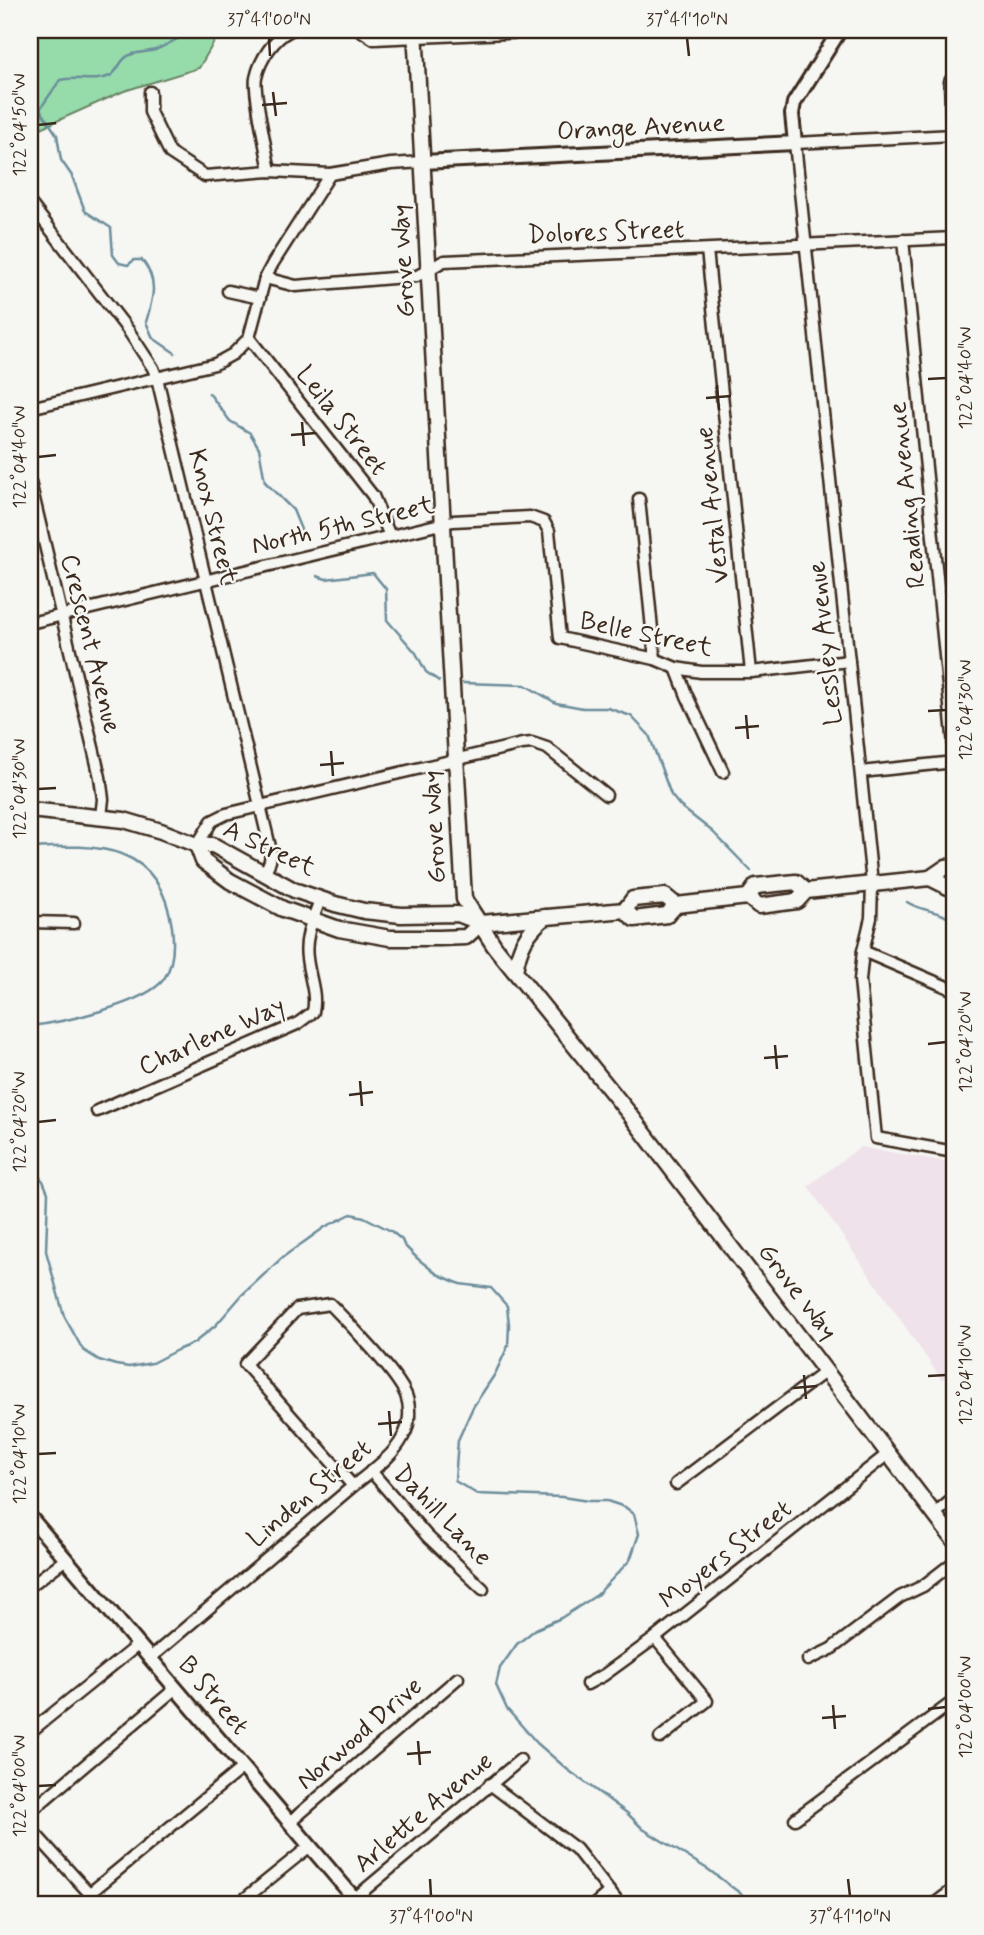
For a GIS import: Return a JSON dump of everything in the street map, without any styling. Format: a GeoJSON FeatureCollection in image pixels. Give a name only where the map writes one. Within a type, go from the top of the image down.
{"type":"FeatureCollection","features":[{"type":"Feature","properties":{"kind":"main road","name":"Grove Way"},"geometry":{"type":"LineString","coordinates":[[416,34],[464,899],[495,947],[620,1102],[954,1540]]}},
{"type":"Feature","properties":{"kind":"main road","name":"A Street"},"geometry":{"type":"LineString","coordinates":[[30,810],[140,824],[197,845],[213,845],[264,875],[320,900],[380,914],[457,914],[481,923],[466,937],[414,938],[360,934],[312,921],[268,902],[230,881],[203,861],[197,845]]}},
{"type":"Feature","properties":{"kind":"main road"},"geometry":{"type":"LineString","coordinates":[[481,923],[625,910],[633,899],[666,896],[676,905],[748,897],[756,886],[796,882],[806,891],[930,878],[946,867],[954,866]]}},
{"type":"Feature","properties":{"kind":"main road"},"geometry":{"type":"LineString","coordinates":[[930,878],[948,887],[954,886]]}},
{"type":"Feature","properties":{"kind":"main road"},"geometry":{"type":"LineString","coordinates":[[515,971],[519,949],[525,937],[545,917]]}},
{"type":"Feature","properties":{"kind":"street"},"geometry":{"type":"LineString","coordinates":[[270,171],[255,79],[267,52],[291,30]]}},
{"type":"Feature","properties":{"kind":"street"},"geometry":{"type":"LineString","coordinates":[[360,30],[374,39],[416,34],[571,30]]}},
{"type":"Feature","properties":{"kind":"street"},"geometry":{"type":"LineString","coordinates":[[795,143],[792,114],[794,103],[840,30]]}},
{"type":"Feature","properties":{"kind":"street"},"geometry":{"type":"LineString","coordinates":[[953,135],[950,81],[954,77]]}},
{"type":"Feature","properties":{"kind":"street","name":"Orange Avenue"},"geometry":{"type":"LineString","coordinates":[[150,92],[150,112],[170,153],[205,176],[270,171],[330,174],[391,164],[953,135]]}},
{"type":"Feature","properties":{"kind":"street","name":"Lessley Avenue"},"geometry":{"type":"LineString","coordinates":[[795,143],[872,883],[871,918],[863,951],[860,980],[876,1138],[954,1152]]}},
{"type":"Feature","properties":{"kind":"street"},"geometry":{"type":"LineString","coordinates":[[30,408],[215,364],[233,354],[249,338],[265,278],[330,174]]}},
{"type":"Feature","properties":{"kind":"street","name":"Knox Street"},"geometry":{"type":"LineString","coordinates":[[30,203],[128,330],[157,378],[271,851],[264,875]]}},
{"type":"Feature","properties":{"kind":"street","name":"Dolores Street"},"geometry":{"type":"LineString","coordinates":[[265,278],[296,286],[314,285],[417,276],[444,261],[954,238]]}},
{"type":"Feature","properties":{"kind":"street","name":"Reading Avenue"},"geometry":{"type":"LineString","coordinates":[[903,240],[954,745]]}},
{"type":"Feature","properties":{"kind":"street","name":"Vestal Avenue"},"geometry":{"type":"LineString","coordinates":[[706,250],[751,673]]}},
{"type":"Feature","properties":{"kind":"street"},"geometry":{"type":"LineString","coordinates":[[228,291],[260,298]]}},
{"type":"Feature","properties":{"kind":"street","name":"Leila Street"},"geometry":{"type":"LineString","coordinates":[[249,338],[373,496],[390,536]]}},
{"type":"Feature","properties":{"kind":"street","name":"Crescent Avenue"},"geometry":{"type":"LineString","coordinates":[[30,484],[100,777],[103,799],[101,817]]}},
{"type":"Feature","properties":{"kind":"street"},"geometry":{"type":"LineString","coordinates":[[639,499],[656,659]]}},
{"type":"Feature","properties":{"kind":"street","name":"North 5th Street"},"geometry":{"type":"LineString","coordinates":[[30,623],[443,524],[530,517],[544,522],[549,531],[560,638]]}},
{"type":"Feature","properties":{"kind":"street","name":"Belle Street"},"geometry":{"type":"LineString","coordinates":[[560,638],[701,672],[751,673],[849,662]]}},
{"type":"Feature","properties":{"kind":"street"},"geometry":{"type":"LineString","coordinates":[[676,668],[723,772]]}},
{"type":"Feature","properties":{"kind":"street"},"geometry":{"type":"LineString","coordinates":[[197,845],[206,829],[218,817],[522,744],[539,744],[606,794]]}},
{"type":"Feature","properties":{"kind":"street"},"geometry":{"type":"LineString","coordinates":[[861,772],[954,762]]}},
{"type":"Feature","properties":{"kind":"street","name":"Charlene Way"},"geometry":{"type":"LineString","coordinates":[[97,1111],[298,1024],[313,1012],[316,1000],[307,956],[308,934],[320,900]]}},
{"type":"Feature","properties":{"kind":"street"},"geometry":{"type":"LineString","coordinates":[[30,922],[74,923]]}},
{"type":"Feature","properties":{"kind":"street"},"geometry":{"type":"LineString","coordinates":[[863,951],[954,990]]}},
{"type":"Feature","properties":{"kind":"street","name":"Linden Street"},"geometry":{"type":"LineString","coordinates":[[150,1658],[391,1454],[404,1437],[409,1417],[406,1396],[396,1380],[330,1304]]}},
{"type":"Feature","properties":{"kind":"street","name":"Dahill Lane"},"geometry":{"type":"LineString","coordinates":[[330,1304],[297,1310],[245,1364],[353,1486]]}},
{"type":"Feature","properties":{"kind":"street"},"geometry":{"type":"LineString","coordinates":[[676,1484],[826,1371]]}},
{"type":"Feature","properties":{"kind":"street","name":"Moyers Street"},"geometry":{"type":"LineString","coordinates":[[587,1684],[655,1638],[889,1453]]}},
{"type":"Feature","properties":{"kind":"street","name":"Dahill Lane"},"geometry":{"type":"LineString","coordinates":[[371,1471],[427,1536],[483,1589]]}},
{"type":"Feature","properties":{"kind":"street"},"geometry":{"type":"LineString","coordinates":[[935,1514],[954,1498]]}},
{"type":"Feature","properties":{"kind":"street","name":"B Street"},"geometry":{"type":"LineString","coordinates":[[30,1517],[358,1902]]}},
{"type":"Feature","properties":{"kind":"street"},"geometry":{"type":"LineString","coordinates":[[30,1586],[66,1559]]}},
{"type":"Feature","properties":{"kind":"street"},"geometry":{"type":"LineString","coordinates":[[808,1660],[831,1649],[900,1597],[923,1586],[954,1562]]}},
{"type":"Feature","properties":{"kind":"street"},"geometry":{"type":"LineString","coordinates":[[655,1638],[707,1701],[660,1738]]}},
{"type":"Feature","properties":{"kind":"street"},"geometry":{"type":"LineString","coordinates":[[30,1732],[139,1644]]}},
{"type":"Feature","properties":{"kind":"street","name":"Norwood Drive"},"geometry":{"type":"LineString","coordinates":[[290,1822],[458,1678]]}},
{"type":"Feature","properties":{"kind":"street"},"geometry":{"type":"LineString","coordinates":[[30,1812],[176,1688]]}},
{"type":"Feature","properties":{"kind":"street"},"geometry":{"type":"LineString","coordinates":[[795,1819],[954,1701]]}},
{"type":"Feature","properties":{"kind":"street","name":"Arlette Avenue"},"geometry":{"type":"LineString","coordinates":[[358,1902],[520,1760]]}},
{"type":"Feature","properties":{"kind":"street"},"geometry":{"type":"LineString","coordinates":[[90,1893],[243,1767]]}},
{"type":"Feature","properties":{"kind":"street"},"geometry":{"type":"LineString","coordinates":[[490,1784],[576,1849],[620,1905]]}},
{"type":"Feature","properties":{"kind":"street"},"geometry":{"type":"LineString","coordinates":[[30,1828],[100,1905]]}},
{"type":"Feature","properties":{"kind":"street"},"geometry":{"type":"LineString","coordinates":[[237,1905],[310,1846]]}},
{"type":"Feature","properties":{"kind":"street"},"geometry":{"type":"LineString","coordinates":[[933,1905],[954,1889]]}},
{"type":"Feature","properties":{"kind":"street"},"geometry":{"type":"LineString","coordinates":[[594,1905],[609,1892]]}},
{"type":"Feature","properties":{"kind":"shaded area"},"geometry":{"type":"Polygon","coordinates":[[[860,1147],[954,1163],[954,1370],[942,1380],[808,1186],[860,1147]]]}},
{"type":"Feature","properties":{"kind":"green space"},"geometry":{"type":"Polygon","coordinates":[[[30,30],[221,30],[199,68],[124,91],[30,133],[30,30]]]}},
{"type":"Feature","properties":{"kind":"waterway"},"geometry":{"type":"LineString","coordinates":[[40,109],[60,80],[110,76],[127,56],[155,50],[201,30]]}},
{"type":"Feature","properties":{"kind":"waterway"},"geometry":{"type":"LineString","coordinates":[[40,109],[57,135],[61,160],[72,176],[85,211],[111,228],[113,255],[119,263],[128,265],[134,260],[142,260],[151,275],[153,290],[146,322],[153,338],[175,353]]}},
{"type":"Feature","properties":{"kind":"waterway"},"geometry":{"type":"LineString","coordinates":[[30,113],[40,109]]}},
{"type":"Feature","properties":{"kind":"waterway"},"geometry":{"type":"LineString","coordinates":[[209,393],[230,421],[250,433],[259,448],[265,482],[293,510],[304,537]]}},
{"type":"Feature","properties":{"kind":"waterway"},"geometry":{"type":"LineString","coordinates":[[317,576],[326,579],[373,573],[386,589],[387,620],[416,653],[426,672],[439,681]]}},
{"type":"Feature","properties":{"kind":"waterway"},"geometry":{"type":"LineString","coordinates":[[463,683],[525,685],[556,703],[583,708],[608,708],[631,716],[649,735],[671,795],[680,806],[713,832],[751,871]]}},
{"type":"Feature","properties":{"kind":"waterway"},"geometry":{"type":"LineString","coordinates":[[30,848],[102,849],[122,854],[140,864],[154,879],[165,899],[173,940],[170,967],[164,979],[154,988],[102,1011],[30,1026]]}},
{"type":"Feature","properties":{"kind":"waterway"},"geometry":{"type":"LineString","coordinates":[[907,902],[944,915],[954,922]]}},
{"type":"Feature","properties":{"kind":"waterway"},"geometry":{"type":"LineString","coordinates":[[30,1166],[43,1181],[48,1193],[46,1251],[64,1316],[83,1350],[99,1360],[116,1365],[129,1367],[152,1363],[194,1343],[216,1325],[242,1295],[283,1257],[325,1227],[351,1214],[364,1217],[391,1231],[437,1274],[460,1284],[491,1288],[507,1306],[508,1346],[495,1374],[473,1407],[458,1440],[455,1481],[477,1494],[607,1501],[625,1507],[634,1514],[639,1534],[630,1560],[597,1595],[561,1618],[536,1629],[517,1644],[500,1668],[496,1685],[507,1709],[537,1743],[568,1770],[627,1813],[643,1829],[709,1870],[756,1905]]}}]}
